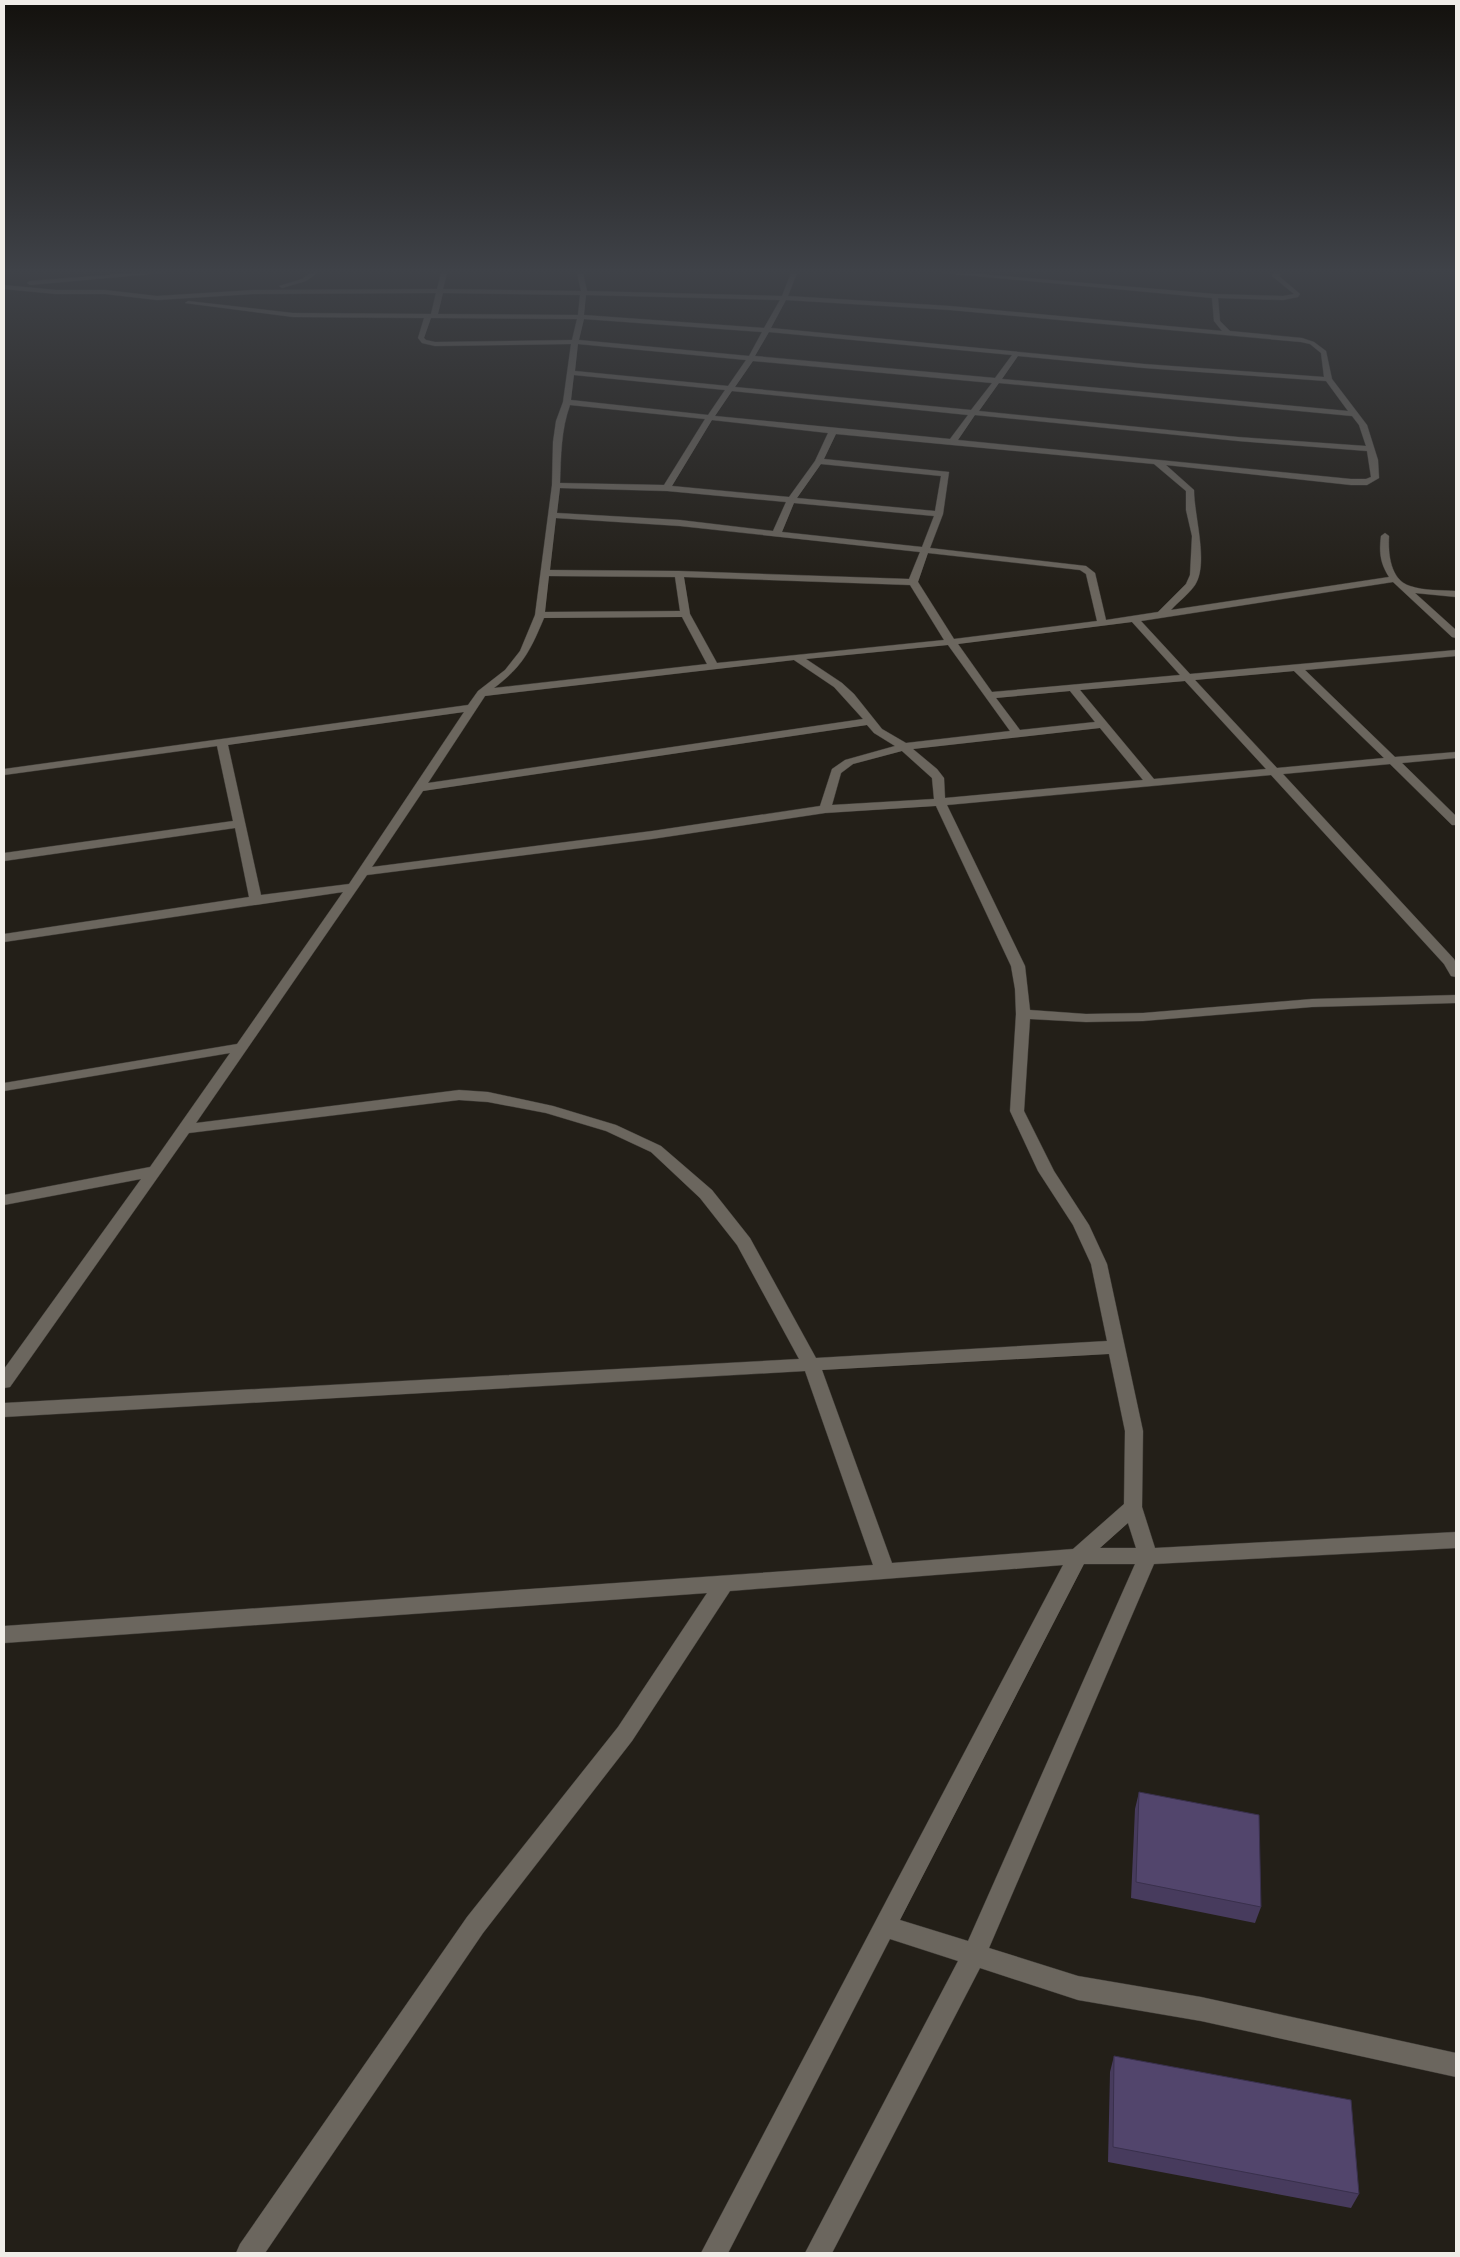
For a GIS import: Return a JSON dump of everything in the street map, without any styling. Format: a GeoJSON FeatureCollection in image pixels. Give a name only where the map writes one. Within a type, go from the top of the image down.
{"type":"FeatureCollection","features":[{"type":"Feature","properties":{"kind":"street"},"geometry":{"type":"LineString","coordinates":[[4,1382],[242,1047],[353,887],[482,693],[509,672],[525,651],[540,616],[556,485],[556,442],[560,421],[567,402],[571,378]]}},
{"type":"Feature","properties":{"kind":"street"},"geometry":{"type":"LineString","coordinates":[[628,378],[731,390],[1370,449]]}},
{"type":"Feature","properties":{"kind":"street"},"geometry":{"type":"LineString","coordinates":[[667,488],[711,416],[738,378]]}},
{"type":"Feature","properties":{"kind":"street"},"geometry":{"type":"LineString","coordinates":[[960,378],[1356,414]]}},
{"type":"Feature","properties":{"kind":"street"},"geometry":{"type":"LineString","coordinates":[[952,442],[1000,378]]}},
{"type":"Feature","properties":{"kind":"street"},"geometry":{"type":"LineString","coordinates":[[567,402],[711,416],[833,431],[1366,482],[1375,478],[1374,460],[1363,425],[1328,379],[1318,378]]}},
{"type":"Feature","properties":{"kind":"street"},"geometry":{"type":"LineString","coordinates":[[777,532],[791,500],[819,461],[833,431]]}},
{"type":"Feature","properties":{"kind":"street"},"geometry":{"type":"LineString","coordinates":[[819,461],[946,474],[940,514],[913,582]]}},
{"type":"Feature","properties":{"kind":"street"},"geometry":{"type":"LineString","coordinates":[[1156,462],[1190,490],[1190,510],[1196,536],[1195,575],[1190,585],[1161,614]]}},
{"type":"Feature","properties":{"kind":"street"},"geometry":{"type":"LineString","coordinates":[[556,485],[667,488],[940,514]]}},
{"type":"Feature","properties":{"kind":"street"},"geometry":{"type":"LineString","coordinates":[[552,515],[627,518],[777,532],[1083,568],[1090,573],[1102,622]]}},
{"type":"Feature","properties":{"kind":"street"},"geometry":{"type":"LineString","coordinates":[[1385,536],[1384,560],[1395,579],[1456,635]]}},
{"type":"Feature","properties":{"kind":"street"},"geometry":{"type":"LineString","coordinates":[[545,573],[679,574],[913,582]]}},
{"type":"Feature","properties":{"kind":"street"},"geometry":{"type":"LineString","coordinates":[[679,574],[685,614],[714,667]]}},
{"type":"Feature","properties":{"kind":"street"},"geometry":{"type":"LineString","coordinates":[[482,693],[796,657],[951,642],[1134,618],[1395,579]]}},
{"type":"Feature","properties":{"kind":"street"},"geometry":{"type":"LineString","coordinates":[[913,582],[951,642],[1017,734]]}},
{"type":"Feature","properties":{"kind":"street"},"geometry":{"type":"LineString","coordinates":[[1408,589],[1456,594]]}},
{"type":"Feature","properties":{"kind":"street"},"geometry":{"type":"LineString","coordinates":[[540,616],[685,614]]}},
{"type":"Feature","properties":{"kind":"street"},"geometry":{"type":"LineString","coordinates":[[1134,618],[1449,962],[1456,973]]}},
{"type":"Feature","properties":{"kind":"street"},"geometry":{"type":"LineString","coordinates":[[990,695],[1074,689],[1456,653]]}},
{"type":"Feature","properties":{"kind":"street"},"geometry":{"type":"LineString","coordinates":[[796,657],[838,685],[850,696],[878,731],[904,747],[933,771],[938,778],[940,802],[1018,966],[1022,989],[1023,1014],[1017,1111],[1046,1171],[1081,1226],[1099,1264],[1134,1431],[1133,1507],[1148,1556],[974,1955],[818,2253]]}},
{"type":"Feature","properties":{"kind":"street"},"geometry":{"type":"LineString","coordinates":[[1297,668],[1456,822]]}},
{"type":"Feature","properties":{"kind":"street"},"geometry":{"type":"LineString","coordinates":[[1074,689],[1151,783]]}},
{"type":"Feature","properties":{"kind":"street"},"geometry":{"type":"LineString","coordinates":[[4,772],[473,708]]}},
{"type":"Feature","properties":{"kind":"street"},"geometry":{"type":"LineString","coordinates":[[420,788],[869,721]]}},
{"type":"Feature","properties":{"kind":"street"},"geometry":{"type":"LineString","coordinates":[[825,809],[836,771],[849,762],[904,747],[1102,724]]}},
{"type":"Feature","properties":{"kind":"street"},"geometry":{"type":"LineString","coordinates":[[222,742],[256,900]]}},
{"type":"Feature","properties":{"kind":"street"},"geometry":{"type":"LineString","coordinates":[[362,872],[652,835],[825,809],[940,802],[1456,755]]}},
{"type":"Feature","properties":{"kind":"street"},"geometry":{"type":"LineString","coordinates":[[4,857],[239,824]]}},
{"type":"Feature","properties":{"kind":"street"},"geometry":{"type":"LineString","coordinates":[[4,938],[353,887]]}},
{"type":"Feature","properties":{"kind":"street"},"geometry":{"type":"LineString","coordinates":[[1023,1014],[1086,1018],[1143,1017],[1202,1010],[1312,1003],[1456,999]]}},
{"type":"Feature","properties":{"kind":"street"},"geometry":{"type":"LineString","coordinates":[[4,1087],[242,1047]]}},
{"type":"Feature","properties":{"kind":"street"},"geometry":{"type":"LineString","coordinates":[[184,1129],[459,1095],[488,1097],[548,1109],[611,1128],[656,1150],[706,1194],[744,1242],[811,1364],[885,1572]]}},
{"type":"Feature","properties":{"kind":"street"},"geometry":{"type":"LineString","coordinates":[[4,1200],[155,1171]]}},
{"type":"Feature","properties":{"kind":"street"},"geometry":{"type":"LineString","coordinates":[[4,1410],[1116,1346]]}},
{"type":"Feature","properties":{"kind":"street"},"geometry":{"type":"LineString","coordinates":[[714,2253],[1078,1556],[1133,1507]]}},
{"type":"Feature","properties":{"kind":"street"},"geometry":{"type":"LineString","coordinates":[[4,1634],[885,1572],[1078,1556],[1148,1556],[1456,1540]]}},
{"type":"Feature","properties":{"kind":"street"},"geometry":{"type":"LineString","coordinates":[[249,2253],[474,1925],[626,1734],[725,1582]]}},
{"type":"Feature","properties":{"kind":"street"},"geometry":{"type":"LineString","coordinates":[[884,1926],[1078,1988],[1201,2009],[1456,2065]]}},
{"type":"Feature","properties":{"kind":"building"},"geometry":{"type":"Polygon","coordinates":[[[1139,1792],[1259,1815],[1261,1907],[1136,1882],[1139,1792]]]}},
{"type":"Feature","properties":{"kind":"building"},"geometry":{"type":"Polygon","coordinates":[[[1114,2056],[1351,2100],[1359,2194],[1113,2147],[1114,2056]]]}}]}
